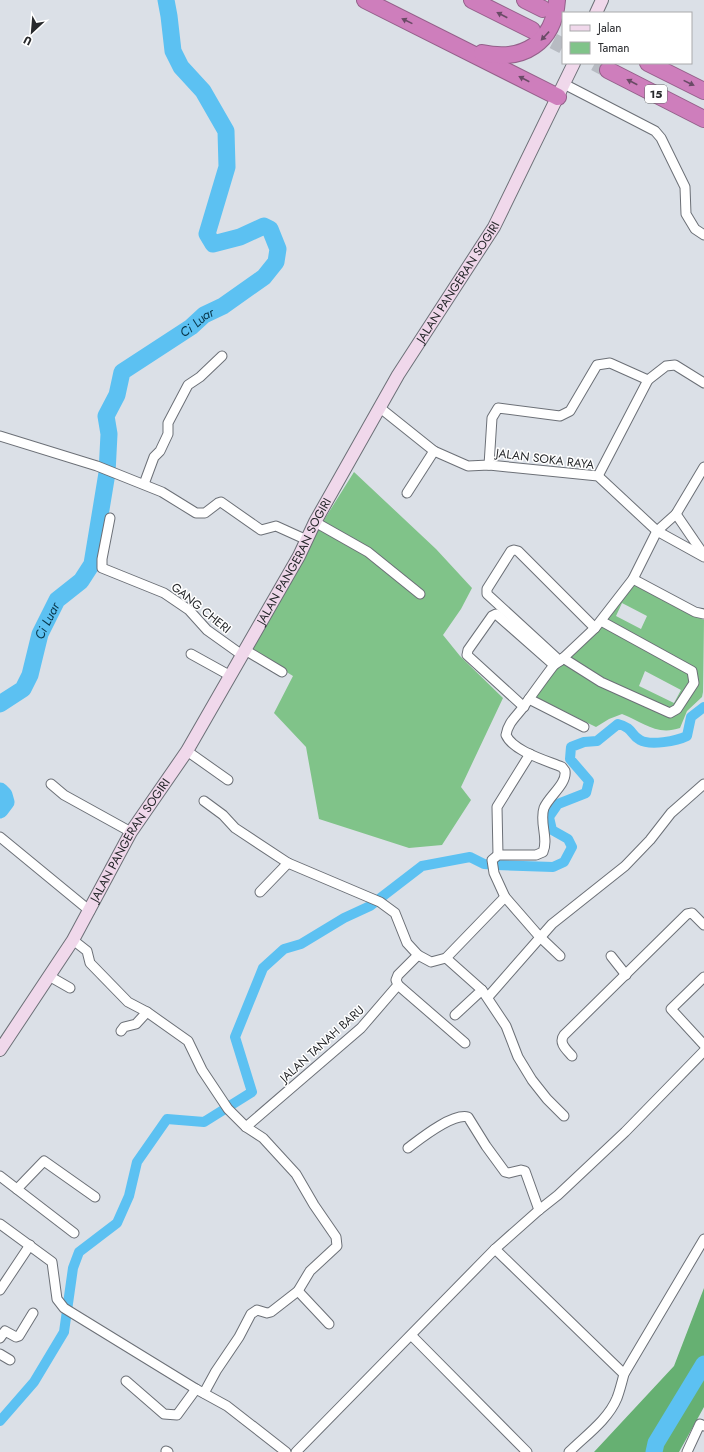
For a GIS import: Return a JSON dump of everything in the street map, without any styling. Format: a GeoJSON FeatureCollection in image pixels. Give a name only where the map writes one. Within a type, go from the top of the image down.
{"type":"FeatureCollection","features":[{"type":"Feature","properties":{"kind":"highway"},"geometry":{"type":"LineString","coordinates":[[365,0],[467,50],[561,91]]}},
{"type":"Feature","properties":{"kind":"highway"},"geometry":{"type":"LineString","coordinates":[[472,0],[532,30]]}},
{"type":"Feature","properties":{"kind":"highway"},"geometry":{"type":"LineString","coordinates":[[525,0],[543,9]]}},
{"type":"Feature","properties":{"kind":"highway"},"geometry":{"type":"LineString","coordinates":[[467,50],[495,56],[512,56],[528,50],[540,41],[551,29],[556,14],[557,0]]}},
{"type":"Feature","properties":{"kind":"highway","name":"15"},"geometry":{"type":"LineString","coordinates":[[650,64],[704,91]]}},
{"type":"Feature","properties":{"kind":"highway","name":"15"},"geometry":{"type":"LineString","coordinates":[[608,70],[704,119]]}},
{"type":"Feature","properties":{"kind":"street"},"geometry":{"type":"LineString","coordinates":[[596,12],[602,0]]}},
{"type":"Feature","properties":{"kind":"street","name":"JALAN PANGERAN SOGIRI"},"geometry":{"type":"LineString","coordinates":[[0,1050],[73,940],[90,911],[131,832],[187,751],[307,540],[315,522],[379,407],[494,227],[574,64]]}},
{"type":"Feature","properties":{"kind":"street"},"geometry":{"type":"LineString","coordinates":[[561,91],[655,131],[686,187],[686,214],[695,229],[704,235]]}},
{"type":"Feature","properties":{"kind":"street"},"geometry":{"type":"LineString","coordinates":[[144,484],[154,457],[160,451],[168,434],[168,423],[188,385],[200,377],[222,356]]}},
{"type":"Feature","properties":{"kind":"street"},"geometry":{"type":"LineString","coordinates":[[489,465],[492,418],[498,408],[560,416],[570,411],[597,365],[610,363],[648,380]]}},
{"type":"Feature","properties":{"kind":"street"},"geometry":{"type":"LineString","coordinates":[[598,476],[648,380],[666,366],[675,365],[704,384]]}},
{"type":"Feature","properties":{"kind":"street","name":"JALAN SOKA RAYA"},"geometry":{"type":"LineString","coordinates":[[379,407],[434,451],[468,466],[489,465],[598,476],[657,531],[704,556]]}},
{"type":"Feature","properties":{"kind":"street"},"geometry":{"type":"LineString","coordinates":[[0,436],[97,466],[144,484],[162,492],[196,513],[205,514],[218,502],[221,502],[261,530],[276,526],[307,540]]}},
{"type":"Feature","properties":{"kind":"street"},"geometry":{"type":"LineString","coordinates":[[407,493],[434,451]]}},
{"type":"Feature","properties":{"kind":"street"},"geometry":{"type":"LineString","coordinates":[[495,857],[536,854],[542,852],[544,849],[544,807],[564,780],[566,773],[562,767],[530,754],[511,743],[506,735],[514,717],[524,707],[559,661],[598,625],[633,579],[657,531],[676,514],[704,467]]}},
{"type":"Feature","properties":{"kind":"street"},"geometry":{"type":"LineString","coordinates":[[676,514],[704,556]]}},
{"type":"Feature","properties":{"kind":"street","name":"GANG CHERI"},"geometry":{"type":"LineString","coordinates":[[110,518],[102,559],[102,568],[164,593],[194,614],[207,630],[243,653]]}},
{"type":"Feature","properties":{"kind":"street"},"geometry":{"type":"LineString","coordinates":[[315,522],[368,552],[420,594]]}},
{"type":"Feature","properties":{"kind":"street"},"geometry":{"type":"LineString","coordinates":[[524,707],[467,655],[468,650],[492,616],[496,614],[559,661],[670,713],[677,709],[694,684],[692,671],[598,625],[518,552],[513,550],[510,551],[487,589],[488,594],[559,661]]}},
{"type":"Feature","properties":{"kind":"street"},"geometry":{"type":"LineString","coordinates":[[633,579],[695,612],[704,614]]}},
{"type":"Feature","properties":{"kind":"street"},"geometry":{"type":"LineString","coordinates":[[243,653],[282,672]]}},
{"type":"Feature","properties":{"kind":"street"},"geometry":{"type":"LineString","coordinates":[[191,654],[229,675]]}},
{"type":"Feature","properties":{"kind":"street"},"geometry":{"type":"LineString","coordinates":[[529,699],[584,727]]}},
{"type":"Feature","properties":{"kind":"street"},"geometry":{"type":"LineString","coordinates":[[187,751],[228,780]]}},
{"type":"Feature","properties":{"kind":"street"},"geometry":{"type":"LineString","coordinates":[[530,754],[497,807],[494,873],[505,897],[560,956]]}},
{"type":"Feature","properties":{"kind":"street"},"geometry":{"type":"LineString","coordinates":[[51,784],[64,795],[131,832]]}},
{"type":"Feature","properties":{"kind":"street"},"geometry":{"type":"LineString","coordinates":[[455,1015],[485,993],[552,924],[625,866],[650,840],[670,814],[704,784]]}},
{"type":"Feature","properties":{"kind":"street"},"geometry":{"type":"LineString","coordinates":[[204,801],[222,815],[235,828],[288,863],[380,902],[395,913],[401,932],[407,943],[418,955],[431,962],[446,958],[505,897]]}},
{"type":"Feature","properties":{"kind":"street"},"geometry":{"type":"LineString","coordinates":[[0,837],[90,911]]}},
{"type":"Feature","properties":{"kind":"street"},"geometry":{"type":"LineString","coordinates":[[260,892],[288,863]]}},
{"type":"Feature","properties":{"kind":"street"},"geometry":{"type":"LineString","coordinates":[[572,1056],[562,1043],[562,1039],[687,914],[692,913],[704,925]]}},
{"type":"Feature","properties":{"kind":"street"},"geometry":{"type":"LineString","coordinates":[[73,940],[87,951],[90,963],[128,1002],[147,1012],[188,1041],[202,1070],[228,1109],[246,1127],[262,1138],[296,1174],[314,1205],[336,1237],[337,1246],[310,1272],[298,1291],[271,1312],[267,1313],[257,1310],[251,1314],[239,1337],[216,1371],[204,1393]]}},
{"type":"Feature","properties":{"kind":"street","name":"JALAN TANAH BARU"},"geometry":{"type":"LineString","coordinates":[[246,1127],[361,1028],[398,984],[396,980],[398,975],[418,955]]}},
{"type":"Feature","properties":{"kind":"street"},"geometry":{"type":"LineString","coordinates":[[611,956],[626,975]]}},
{"type":"Feature","properties":{"kind":"street"},"geometry":{"type":"LineString","coordinates":[[446,958],[485,993],[506,1026],[518,1056],[532,1080],[547,1099],[564,1116]]}},
{"type":"Feature","properties":{"kind":"street"},"geometry":{"type":"LineString","coordinates":[[49,976],[70,988]]}},
{"type":"Feature","properties":{"kind":"street"},"geometry":{"type":"LineString","coordinates":[[704,977],[671,1009],[704,1045]]}},
{"type":"Feature","properties":{"kind":"street"},"geometry":{"type":"LineString","coordinates":[[398,984],[465,1043]]}},
{"type":"Feature","properties":{"kind":"street"},"geometry":{"type":"LineString","coordinates":[[121,1031],[124,1027],[136,1024],[147,1012]]}},
{"type":"Feature","properties":{"kind":"street"},"geometry":{"type":"LineString","coordinates":[[296,1452],[412,1336],[495,1250],[558,1195],[625,1132],[704,1051]]}},
{"type":"Feature","properties":{"kind":"street"},"geometry":{"type":"LineString","coordinates":[[408,1148],[430,1132],[455,1119],[463,1116],[468,1117],[486,1146],[505,1172],[525,1171],[539,1210]]}},
{"type":"Feature","properties":{"kind":"street"},"geometry":{"type":"LineString","coordinates":[[17,1189],[43,1161],[94,1197]]}},
{"type":"Feature","properties":{"kind":"street"},"geometry":{"type":"LineString","coordinates":[[0,1176],[74,1233]]}},
{"type":"Feature","properties":{"kind":"street"},"geometry":{"type":"LineString","coordinates":[[0,1224],[52,1262],[57,1299],[64,1308],[196,1389],[227,1406],[286,1452]]}},
{"type":"Feature","properties":{"kind":"street"},"geometry":{"type":"LineString","coordinates":[[569,1452],[613,1407],[618,1397],[624,1374],[704,1239]]}},
{"type":"Feature","properties":{"kind":"street"},"geometry":{"type":"LineString","coordinates":[[0,1290],[30,1245]]}},
{"type":"Feature","properties":{"kind":"street"},"geometry":{"type":"LineString","coordinates":[[495,1250],[624,1374]]}},
{"type":"Feature","properties":{"kind":"street"},"geometry":{"type":"LineString","coordinates":[[298,1291],[329,1324]]}},
{"type":"Feature","properties":{"kind":"street"},"geometry":{"type":"LineString","coordinates":[[0,1338],[5,1331],[16,1337],[19,1336],[33,1313]]}},
{"type":"Feature","properties":{"kind":"street"},"geometry":{"type":"LineString","coordinates":[[412,1336],[527,1452]]}},
{"type":"Feature","properties":{"kind":"street"},"geometry":{"type":"LineString","coordinates":[[0,1354],[10,1360]]}},
{"type":"Feature","properties":{"kind":"street"},"geometry":{"type":"LineString","coordinates":[[126,1381],[164,1414],[177,1415],[196,1389]]}},
{"type":"Feature","properties":{"kind":"street"},"geometry":{"type":"LineString","coordinates":[[687,1452],[700,1424],[704,1426]]}},
{"type":"Feature","properties":{"kind":"green space"},"geometry":{"type":"Polygon","coordinates":[[[354,472],[436,549],[472,588],[461,609],[443,635],[460,656],[503,698],[461,787],[471,800],[442,845],[409,848],[319,819],[306,747],[274,713],[293,676],[245,646],[354,472]]]}},
{"type":"Feature","properties":{"kind":"green space"},"geometry":{"type":"Polygon","coordinates":[[[634,586],[638,586],[704,620],[702,697],[687,711],[680,728],[671,730],[657,729],[622,714],[609,719],[596,727],[535,697],[536,690],[634,586]],[[622,603],[616,616],[641,629],[647,616],[622,603]],[[645,671],[639,686],[674,703],[681,690],[645,671]]]}},
{"type":"Feature","properties":{"kind":"green space"},"geometry":{"type":"Polygon","coordinates":[[[704,1288],[704,1407],[679,1452],[594,1452],[674,1366],[704,1288]]]}},
{"type":"Feature","properties":{"kind":"waterway","name":"Ci Luar"},"geometry":{"type":"LineString","coordinates":[[0,704],[23,689],[30,675],[40,634],[57,600],[81,581],[92,564],[107,473],[109,434],[106,416],[117,395],[122,372],[191,327],[204,315],[223,306],[264,277],[276,262],[278,249],[270,229],[264,226],[240,237],[213,244],[207,234],[227,167],[226,131],[203,91],[181,67],[173,51],[166,0]]}},
{"type":"Feature","properties":{"kind":"waterway"},"geometry":{"type":"LineString","coordinates":[[0,1421],[34,1382],[64,1332],[73,1268],[79,1252],[117,1223],[129,1196],[137,1162],[167,1119],[204,1122],[252,1092],[235,1037],[263,968],[284,949],[301,944],[344,918],[370,906],[422,866],[470,857],[484,864],[497,865],[553,867],[564,862],[572,847],[568,839],[552,830],[549,817],[558,804],[586,793],[589,781],[570,759],[571,747],[584,742],[597,741],[618,724],[627,727],[637,738],[644,742],[657,743],[677,740],[687,736],[691,717],[704,707]]}},
{"type":"Feature","properties":{"kind":"waterway","name":"Ci Luar"},"geometry":{"type":"LineString","coordinates":[[0,791],[4,795],[6,802],[0,810]]}},
{"type":"Feature","properties":{"kind":"waterway"},"geometry":{"type":"LineString","coordinates":[[654,1452],[656,1443],[704,1364]]}},
{"type":"Feature","properties":{"kind":"tunnel"},"geometry":{"type":"LineString","coordinates":[[532,30],[562,45]]}},
{"type":"Feature","properties":{"kind":"tunnel"},"geometry":{"type":"LineString","coordinates":[[597,64],[608,70]]}}]}
